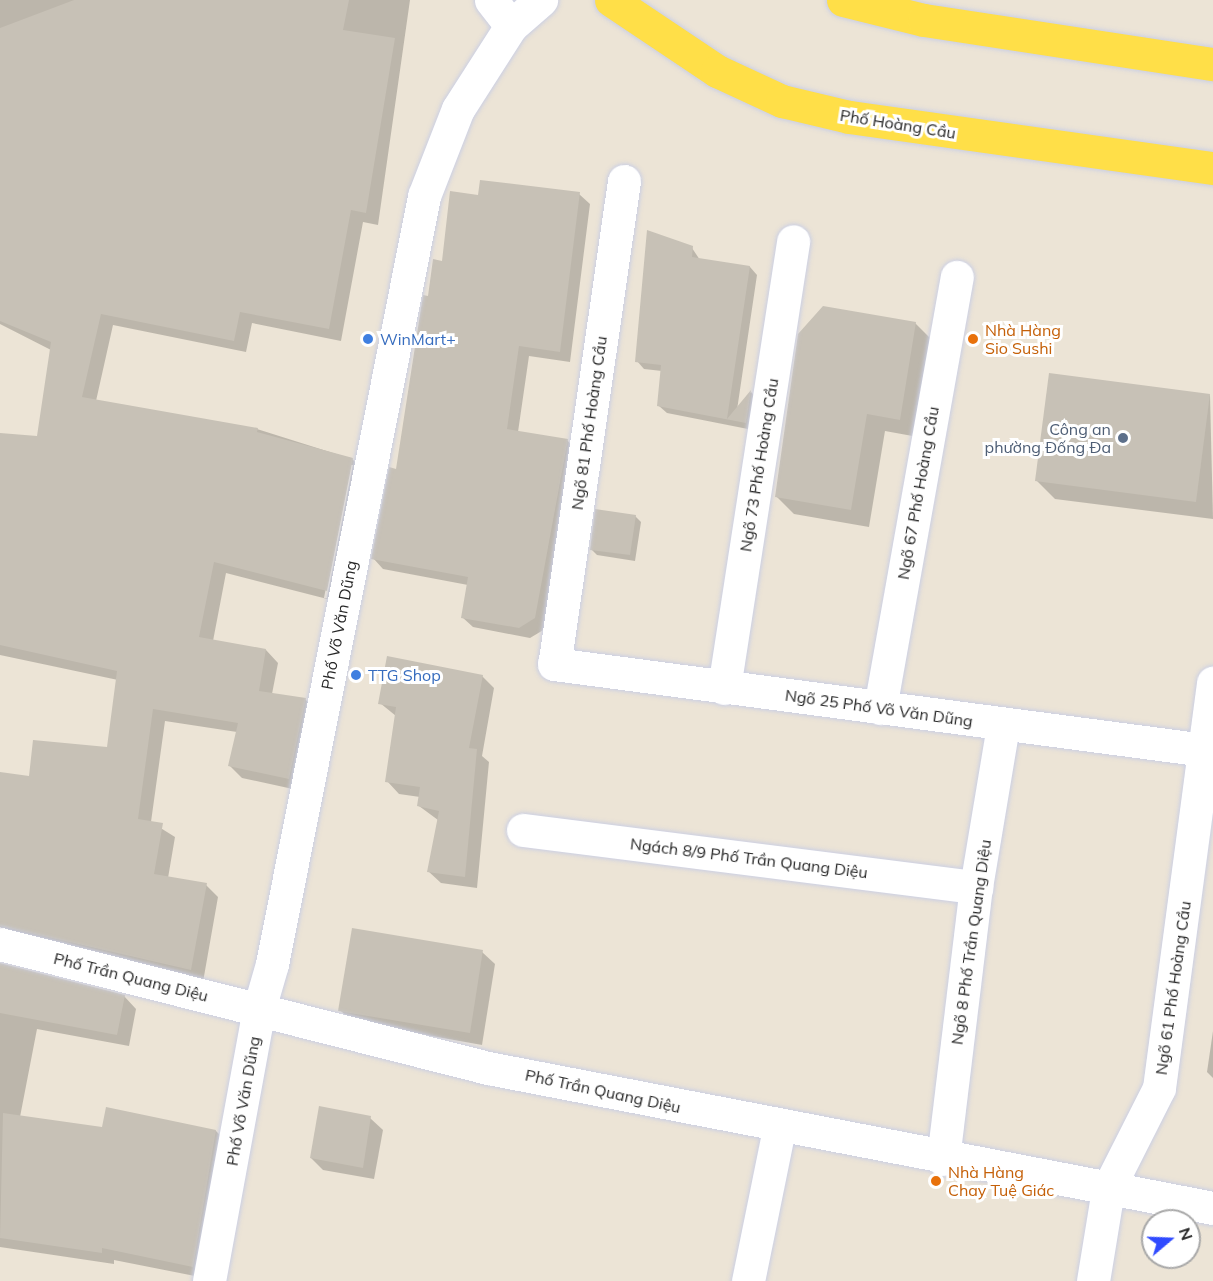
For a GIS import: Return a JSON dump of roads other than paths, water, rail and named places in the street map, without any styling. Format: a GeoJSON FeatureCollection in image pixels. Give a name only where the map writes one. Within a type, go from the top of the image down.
{"type":"FeatureCollection","features":[{"type":"Feature","properties":{"kind":"main road","name":"Phố Hoàng Cầu"},"geometry":{"type":"LineString","coordinates":[[611,0],[717,71],[782,101],[849,117],[1213,168]]}},
{"type":"Feature","properties":{"kind":"main road"},"geometry":{"type":"LineString","coordinates":[[843,0],[924,20],[1213,64]]}},
{"type":"Feature","properties":{"kind":"street"},"geometry":{"type":"LineString","coordinates":[[491,0],[511,26]]}},
{"type":"Feature","properties":{"kind":"street","name":"Phố Võ Văn Dũng"},"geometry":{"type":"LineString","coordinates":[[209,1281],[259,1009],[272,964],[424,196],[458,109],[511,26],[541,0]]}},
{"type":"Feature","properties":{"kind":"street","name":"Ngõ 81 Phố Hoàng Cầu"},"geometry":{"type":"LineString","coordinates":[[554,664],[624,181]]}},
{"type":"Feature","properties":{"kind":"street","name":"Ngõ 73 Phố Hoàng Cầu"},"geometry":{"type":"LineString","coordinates":[[724,688],[793,241]]}},
{"type":"Feature","properties":{"kind":"street","name":"Ngõ 67 Phố Hoàng Cầu"},"geometry":{"type":"LineString","coordinates":[[880,708],[957,277]]}},
{"type":"Feature","properties":{"kind":"street","name":"Ngõ 25 Phố Võ Văn Dũng"},"geometry":{"type":"LineString","coordinates":[[554,664],[1205,750]]}},
{"type":"Feature","properties":{"kind":"street","name":"Ngõ 61 Phố Hoàng Cầu"},"geometry":{"type":"LineString","coordinates":[[1093,1281],[1108,1189],[1159,1088],[1213,683]]}},
{"type":"Feature","properties":{"kind":"street","name":"Ngõ 8 Phố Trần Quang Diệu"},"geometry":{"type":"LineString","coordinates":[[943,1159],[976,887],[1003,725]]}},
{"type":"Feature","properties":{"kind":"street","name":"Ngách 8/9 Phố Trần Quang Diệu"},"geometry":{"type":"LineString","coordinates":[[523,830],[976,887]]}},
{"type":"Feature","properties":{"kind":"street","name":"Phố Trần Quang Diệu"},"geometry":{"type":"LineString","coordinates":[[0,944],[488,1068],[779,1128],[1213,1208]]}},
{"type":"Feature","properties":{"kind":"street"},"geometry":{"type":"LineString","coordinates":[[748,1281],[779,1128]]}},
{"type":"Feature","properties":{"kind":"place","name":"WinMart+"},"geometry":{"type":"Point","coordinates":[368,339]}},
{"type":"Feature","properties":{"kind":"place","name":"Nhà Hàng Sio Sushi"},"geometry":{"type":"Point","coordinates":[973,339]}},
{"type":"Feature","properties":{"kind":"place","name":"Công an phường Đống Đa"},"geometry":{"type":"Point","coordinates":[1123,438]}},
{"type":"Feature","properties":{"kind":"place","name":"TTG Shop"},"geometry":{"type":"Point","coordinates":[356,675]}},
{"type":"Feature","properties":{"kind":"place","name":"Nhà Hàng Chay Tuệ Giác"},"geometry":{"type":"Point","coordinates":[936,1181]}}]}
